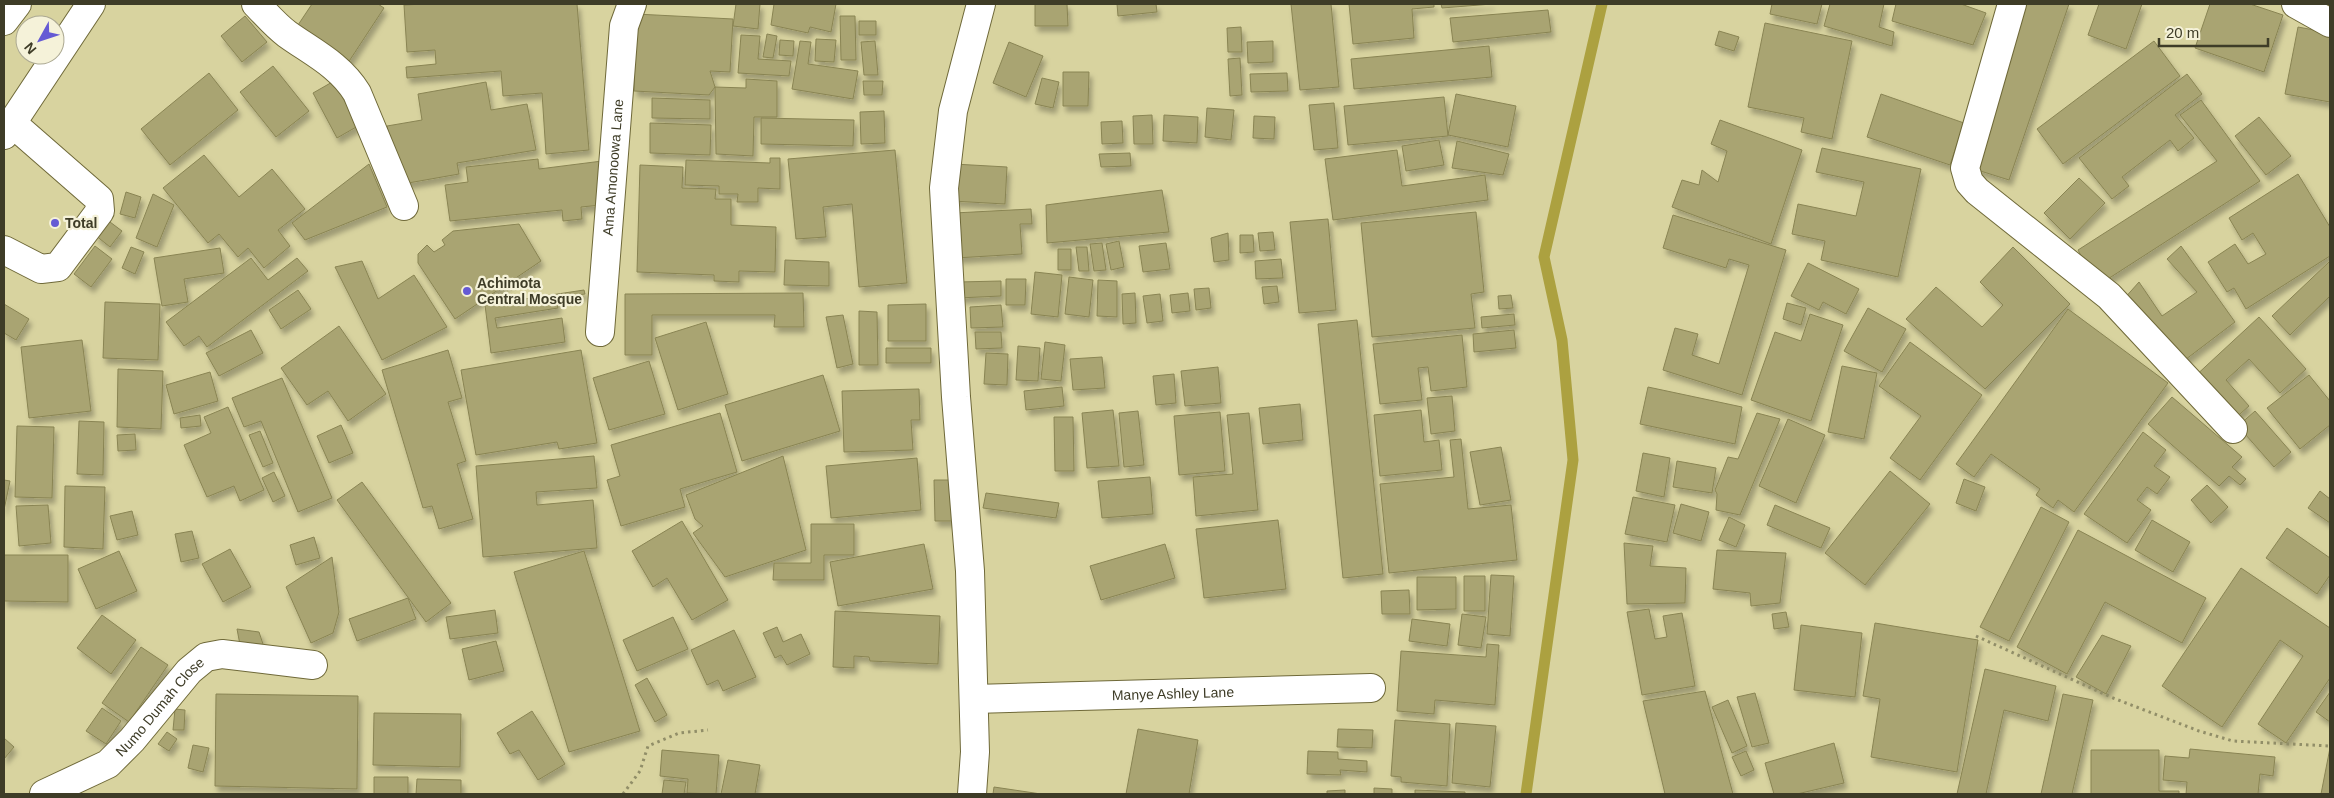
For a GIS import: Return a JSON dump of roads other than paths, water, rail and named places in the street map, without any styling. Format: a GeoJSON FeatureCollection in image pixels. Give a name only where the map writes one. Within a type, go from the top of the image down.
{"type":"FeatureCollection","features":[{"type":"Feature","properties":{"kind":"main road"},"geometry":{"type":"LineString","coordinates":[[4,22],[16,4]]}},
{"type":"Feature","properties":{"kind":"main road"},"geometry":{"type":"LineString","coordinates":[[4,250],[40,269],[58,267],[100,210],[99,199],[8,129],[91,4]]}},
{"type":"Feature","properties":{"kind":"main road"},"geometry":{"type":"LineString","coordinates":[[256,4],[285,32],[340,70],[350,81],[404,206]]}},
{"type":"Feature","properties":{"kind":"main road","name":"Ama Amonoowa Lane"},"geometry":{"type":"LineString","coordinates":[[600,332],[624,26],[632,4]]}},
{"type":"Feature","properties":{"kind":"main road"},"geometry":{"type":"LineString","coordinates":[[972,794],[975,752],[970,571],[956,397],[944,188],[953,111],[981,4]]}},
{"type":"Feature","properties":{"kind":"main road"},"geometry":{"type":"LineString","coordinates":[[2012,4],[1966,168],[1969,182],[2109,296],[2233,428]]}},
{"type":"Feature","properties":{"kind":"main road"},"geometry":{"type":"LineString","coordinates":[[2296,4],[2330,23]]}},
{"type":"Feature","properties":{"kind":"main road"},"geometry":{"type":"LineString","coordinates":[[2328,4],[2330,15]]}},
{"type":"Feature","properties":{"kind":"main road","name":"Numo Dumah Close"},"geometry":{"type":"LineString","coordinates":[[44,794],[108,764],[132,740],[189,671],[206,657],[222,654],[313,665]]}},
{"type":"Feature","properties":{"kind":"main road","name":"Manye Ashley Lane"},"geometry":{"type":"LineString","coordinates":[[974,699],[1371,688]]}},
{"type":"Feature","properties":{"kind":"waterway"},"geometry":{"type":"LineString","coordinates":[[1526,794],[1573,460],[1562,340],[1544,257],[1602,4]]}},
{"type":"Feature","properties":{"kind":"place","name":"Total"},"geometry":{"type":"Point","coordinates":[55,223]}},
{"type":"Feature","properties":{"kind":"place","name":"Achimota Central Mosque"},"geometry":{"type":"Point","coordinates":[467,291]}}]}
